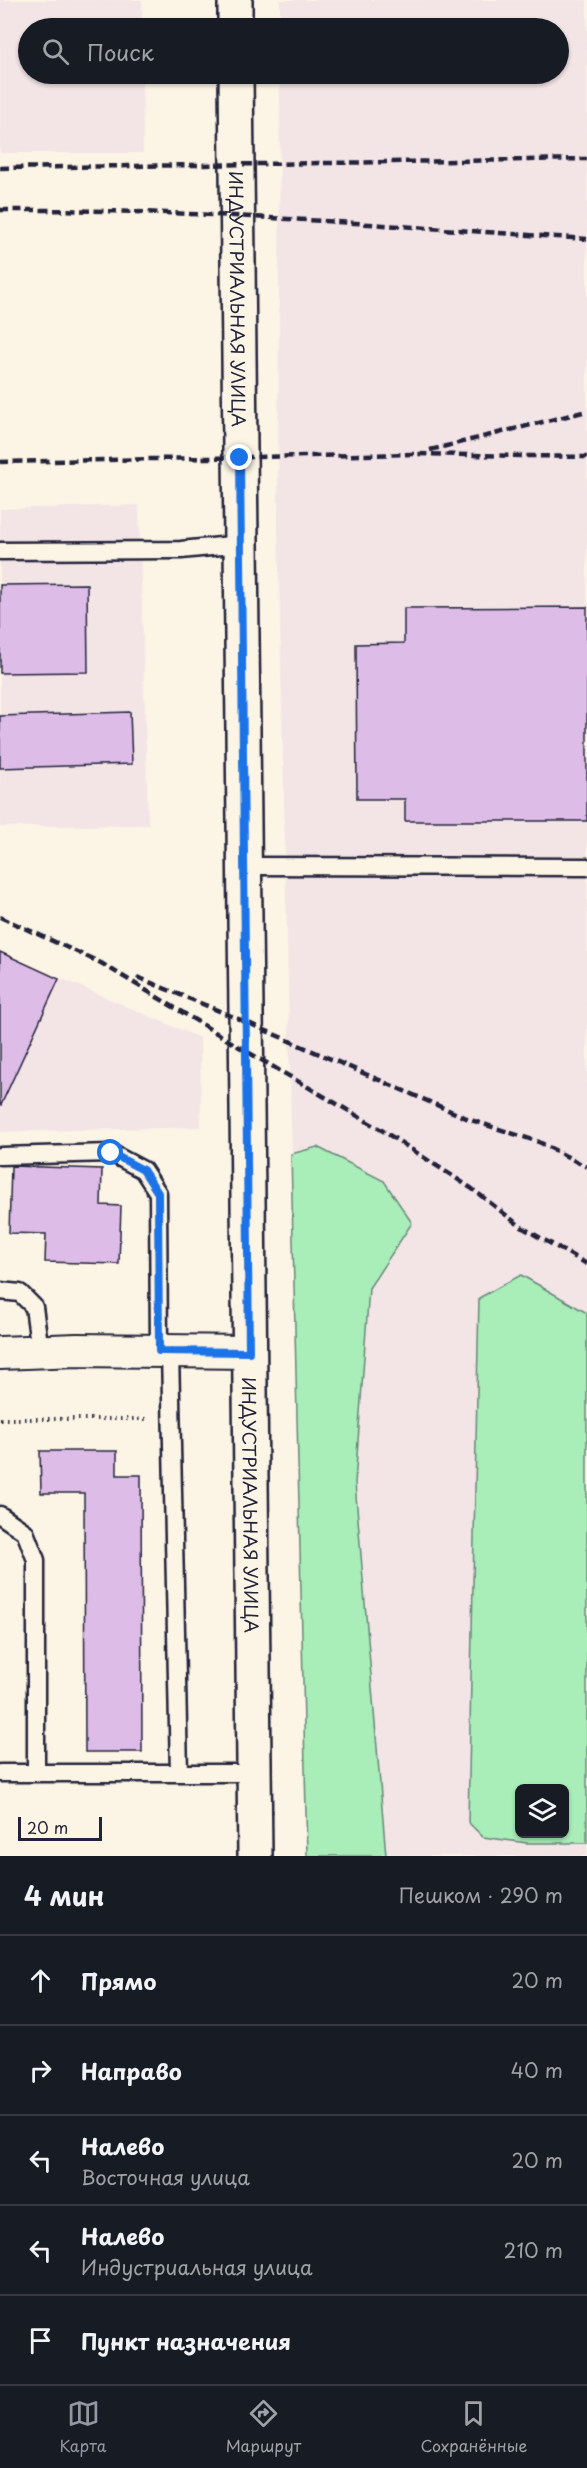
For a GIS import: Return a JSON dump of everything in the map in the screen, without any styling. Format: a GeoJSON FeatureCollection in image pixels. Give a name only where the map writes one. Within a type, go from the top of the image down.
{"type":"FeatureCollection","features":[{"type":"Feature","properties":{"kind":"street"},"geometry":{"type":"LineString","coordinates":[[235,0],[235,18]]}},
{"type":"Feature","properties":{"kind":"street","name":"ИНДУСТРИАЛЬНАЯ УЛИЦА"},"geometry":{"type":"LineString","coordinates":[[236,84],[255,1856]]}},
{"type":"Feature","properties":{"kind":"street"},"geometry":{"type":"LineString","coordinates":[[0,1353],[249,1352]]}},
{"type":"Feature","properties":{"kind":"lane"},"geometry":{"type":"LineString","coordinates":[[0,551],[181,550],[241,544]]}},
{"type":"Feature","properties":{"kind":"lane"},"geometry":{"type":"LineString","coordinates":[[244,866],[587,867]]}},
{"type":"Feature","properties":{"kind":"lane"},"geometry":{"type":"LineString","coordinates":[[0,1156],[111,1153],[143,1170],[158,1193],[164,1351],[172,1419],[179,1773]]}},
{"type":"Feature","properties":{"kind":"lane"},"geometry":{"type":"LineString","coordinates":[[0,1291],[20,1293],[34,1307],[40,1352]]}},
{"type":"Feature","properties":{"kind":"lane"},"geometry":{"type":"LineString","coordinates":[[0,1515],[25,1532],[36,1560],[36,1773]]}},
{"type":"Feature","properties":{"kind":"lane"},"geometry":{"type":"LineString","coordinates":[[0,1773],[254,1773]]}},
{"type":"Feature","properties":{"kind":"path"},"geometry":{"type":"LineString","coordinates":[[0,1419],[172,1419]]}},
{"type":"Feature","properties":{"kind":"shaded area"},"geometry":{"type":"Polygon","coordinates":[[[0,0],[142,0],[142,18],[18,18],[18,84],[142,84],[143,153],[0,153],[0,0]]]}},
{"type":"Feature","properties":{"kind":"shaded area"},"geometry":{"type":"Polygon","coordinates":[[[280,0],[587,0],[587,1856],[307,1856],[278,524],[280,84],[569,84],[569,18],[280,18],[280,0]]]}},
{"type":"Feature","properties":{"kind":"shaded area"},"geometry":{"type":"Polygon","coordinates":[[[139,505],[148,825],[0,827],[0,509],[139,505]]]}},
{"type":"Feature","properties":{"kind":"shaded area"},"geometry":{"type":"Polygon","coordinates":[[[0,952],[200,1038],[201,1127],[0,1132],[0,952]]]}},
{"type":"Feature","properties":{"kind":"green space"},"geometry":{"type":"Polygon","coordinates":[[[317,1147],[384,1181],[412,1223],[369,1288],[355,1483],[386,1856],[307,1856],[291,1154],[317,1147]]]}},
{"type":"Feature","properties":{"kind":"green space"},"geometry":{"type":"Polygon","coordinates":[[[521,1275],[587,1313],[587,1843],[527,1843],[483,1837],[468,1822],[479,1298],[521,1275]]]}},
{"type":"Feature","properties":{"kind":"building"},"geometry":{"type":"Polygon","coordinates":[[[87,584],[88,672],[0,673],[0,585],[87,584]]]}},
{"type":"Feature","properties":{"kind":"building"},"geometry":{"type":"Polygon","coordinates":[[[587,607],[587,821],[405,821],[405,799],[357,799],[356,644],[404,643],[404,608],[587,607]]]}},
{"type":"Feature","properties":{"kind":"building"},"geometry":{"type":"Polygon","coordinates":[[[130,712],[132,764],[0,768],[0,716],[130,712]]]}},
{"type":"Feature","properties":{"kind":"building"},"geometry":{"type":"Polygon","coordinates":[[[0,952],[59,979],[1,1105],[0,1105],[0,952]]]}},
{"type":"Feature","properties":{"kind":"building"},"geometry":{"type":"Polygon","coordinates":[[[11,1166],[102,1169],[101,1205],[121,1206],[119,1264],[45,1262],[46,1234],[9,1233],[11,1166]]]}},
{"type":"Feature","properties":{"kind":"building"},"geometry":{"type":"Polygon","coordinates":[[[40,1451],[117,1451],[117,1475],[141,1475],[142,1752],[85,1752],[84,1493],[41,1493],[40,1451]]]}},
{"type":"Feature","properties":{"kind":"railway"},"geometry":{"type":"LineString","coordinates":[[0,168],[587,159]]}},
{"type":"Feature","properties":{"kind":"railway"},"geometry":{"type":"LineString","coordinates":[[0,210],[220,215],[587,239]]}},
{"type":"Feature","properties":{"kind":"railway"},"geometry":{"type":"LineString","coordinates":[[430,450],[587,411]]}},
{"type":"Feature","properties":{"kind":"railway"},"geometry":{"type":"LineString","coordinates":[[0,462],[412,454],[587,457]]}},
{"type":"Feature","properties":{"kind":"railway"},"geometry":{"type":"LineString","coordinates":[[0,917],[101,963],[380,1129],[471,1188],[523,1228],[587,1264]]}},
{"type":"Feature","properties":{"kind":"railway"},"geometry":{"type":"LineString","coordinates":[[137,977],[471,1120],[539,1142],[587,1167]]}},
{"type":"Feature","properties":{"kind":"route"},"geometry":{"type":"LineString","coordinates":[[111,1153],[143,1170],[158,1193],[159,1351],[249,1352],[240,458]]}}]}
